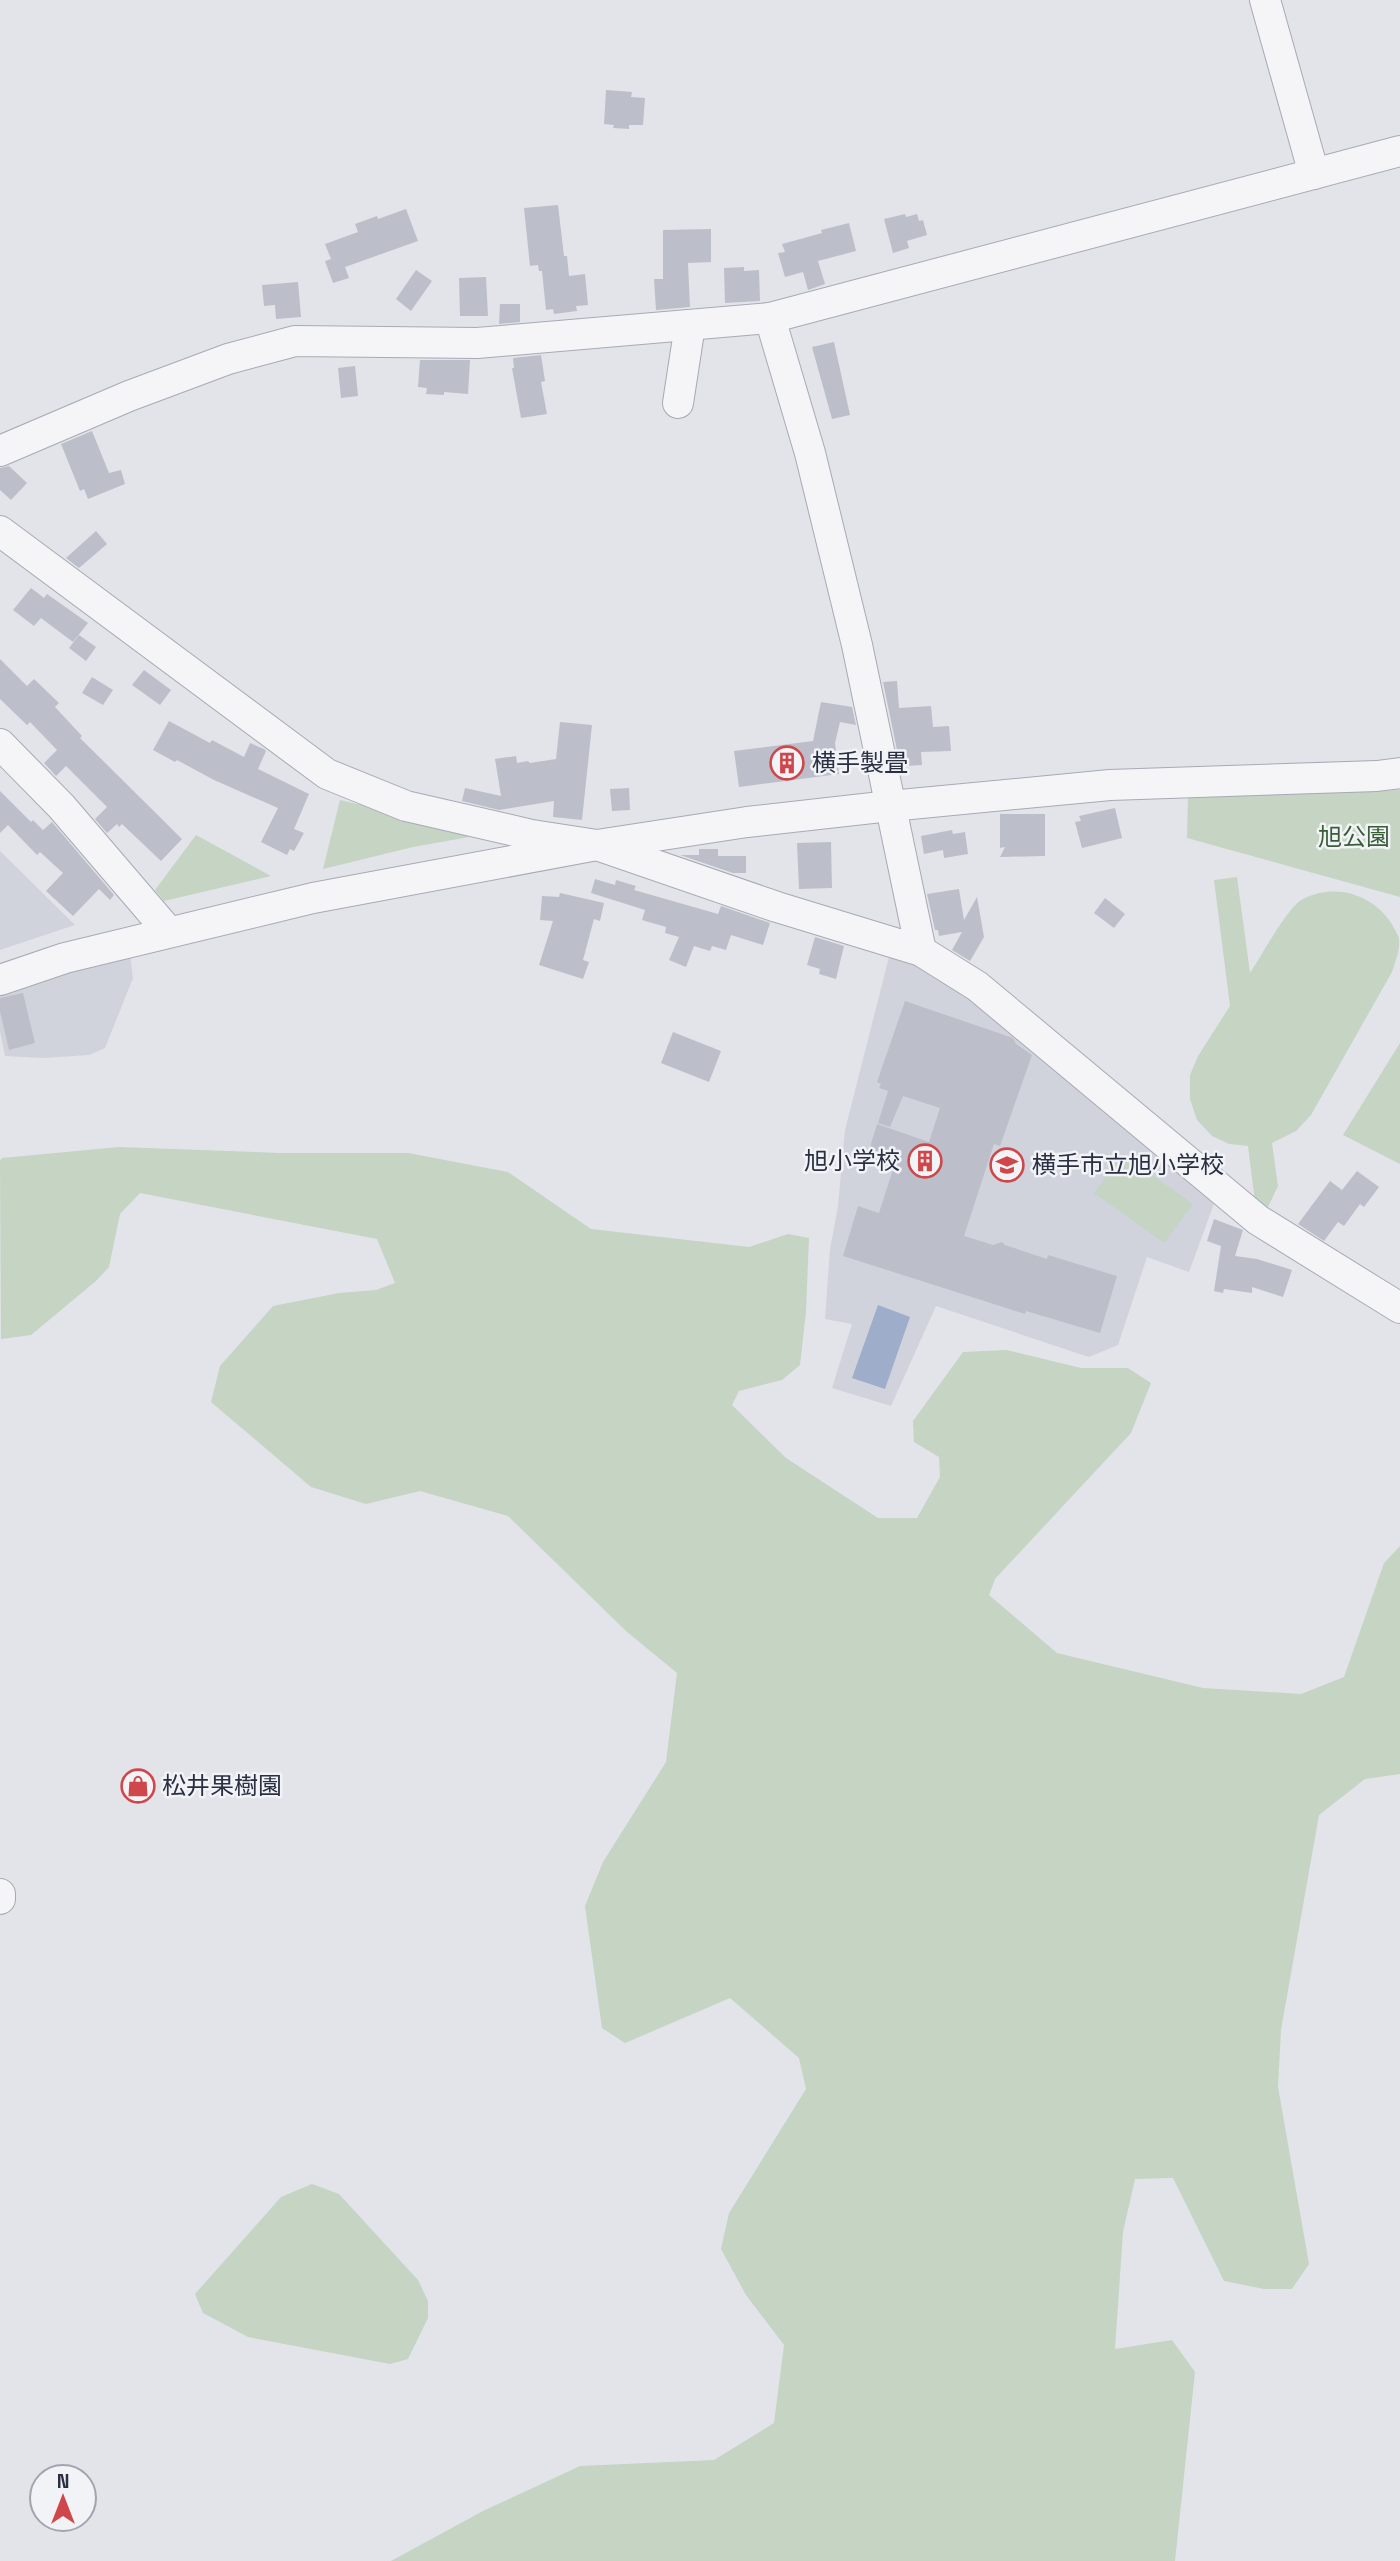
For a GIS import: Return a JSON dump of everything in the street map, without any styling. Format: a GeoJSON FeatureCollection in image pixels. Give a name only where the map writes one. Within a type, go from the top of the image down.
{"type":"FeatureCollection","features":[{"type":"Feature","properties":{"kind":"street"},"geometry":{"type":"LineString","coordinates":[[1265,0],[1314,174]]}},
{"type":"Feature","properties":{"kind":"street"},"geometry":{"type":"LineString","coordinates":[[0,451],[130,396],[228,359],[295,341],[477,343],[770,318],[1400,151]]}},
{"type":"Feature","properties":{"kind":"street"},"geometry":{"type":"LineString","coordinates":[[770,318],[810,453],[857,645],[920,951]]}},
{"type":"Feature","properties":{"kind":"street"},"geometry":{"type":"LineString","coordinates":[[678,403],[690,325]]}},
{"type":"Feature","properties":{"kind":"street"},"geometry":{"type":"LineString","coordinates":[[0,531],[327,774],[406,806],[531,835],[597,845],[777,907],[920,951],[977,986],[1258,1220],[1400,1308]]}},
{"type":"Feature","properties":{"kind":"street"},"geometry":{"type":"LineString","coordinates":[[0,744],[61,806],[168,932]]}},
{"type":"Feature","properties":{"kind":"street"},"geometry":{"type":"LineString","coordinates":[[0,980],[65,958],[313,898],[597,845],[747,822],[1110,785],[1400,773]]}},
{"type":"Feature","properties":{"kind":"street"},"geometry":{"type":"LineString","coordinates":[[0,1894],[0,1899]]}},
{"type":"Feature","properties":{"kind":"shaded area"},"geometry":{"type":"Polygon","coordinates":[[[0,851],[75,925],[0,950],[0,851]]]}},
{"type":"Feature","properties":{"kind":"shaded area"},"geometry":{"type":"Polygon","coordinates":[[[130,954],[133,978],[105,1048],[89,1055],[43,1058],[5,1056],[0,1031],[0,992],[130,954]]]}},
{"type":"Feature","properties":{"kind":"shaded area","name":"横手市立旭小学校"},"geometry":{"type":"Polygon","coordinates":[[[889,957],[937,973],[1215,1201],[1189,1272],[1147,1257],[1118,1345],[1089,1357],[936,1306],[891,1406],[832,1388],[852,1324],[825,1319],[830,1249],[838,1206],[845,1130],[889,957]]]}},
{"type":"Feature","properties":{"kind":"green space","name":"旭公園"},"geometry":{"type":"Polygon","coordinates":[[[1400,790],[1400,897],[1187,838],[1188,798],[1400,790]]]}},
{"type":"Feature","properties":{"kind":"green space"},"geometry":{"type":"Polygon","coordinates":[[[340,800],[486,834],[413,847],[323,869],[340,800]]]}},
{"type":"Feature","properties":{"kind":"green space"},"geometry":{"type":"Polygon","coordinates":[[[196,835],[271,876],[164,901],[155,890],[196,835]]]}},
{"type":"Feature","properties":{"kind":"green space"},"geometry":{"type":"Polygon","coordinates":[[[1237,877],[1250,973],[1290,911],[1303,899],[1316,894],[1341,892],[1365,899],[1385,915],[1399,940],[1392,972],[1311,1115],[1296,1131],[1272,1143],[1278,1186],[1268,1207],[1255,1202],[1248,1146],[1229,1144],[1212,1136],[1197,1120],[1190,1099],[1190,1075],[1198,1056],[1230,1006],[1214,880],[1237,877]]]}},
{"type":"Feature","properties":{"kind":"green space"},"geometry":{"type":"Polygon","coordinates":[[[1400,1043],[1400,1164],[1343,1135],[1400,1043]]]}},
{"type":"Feature","properties":{"kind":"green space"},"geometry":{"type":"Polygon","coordinates":[[[119,1147],[280,1153],[408,1153],[508,1172],[591,1229],[749,1247],[788,1234],[809,1238],[806,1311],[800,1365],[782,1380],[739,1391],[732,1405],[786,1458],[878,1518],[917,1518],[940,1477],[939,1457],[914,1442],[913,1421],[963,1352],[1007,1350],[1081,1368],[1128,1368],[1151,1383],[1131,1433],[995,1579],[989,1595],[1057,1653],[1203,1688],[1301,1694],[1344,1677],[1384,1563],[1400,1546],[1400,1774],[1365,1779],[1319,1815],[1281,2030],[1278,2087],[1309,2264],[1292,2289],[1264,2289],[1224,2281],[1173,2178],[1135,2179],[1123,2232],[1115,2349],[1172,2340],[1195,2372],[1175,2561],[391,2561],[483,2511],[580,2466],[714,2460],[774,2423],[784,2345],[746,2295],[721,2249],[729,2213],[806,2089],[799,2058],[730,1998],[625,2043],[602,2028],[585,1906],[603,1862],[666,1762],[677,1673],[626,1631],[508,1516],[420,1491],[366,1504],[311,1487],[211,1402],[220,1366],[273,1306],[339,1293],[376,1290],[395,1283],[377,1239],[140,1193],[120,1214],[109,1267],[96,1281],[31,1335],[1,1339],[0,1161],[2,1158],[119,1147]]]}},
{"type":"Feature","properties":{"kind":"green space"},"geometry":{"type":"Polygon","coordinates":[[[1123,1154],[1193,1204],[1164,1243],[1094,1193],[1123,1154]]]}},
{"type":"Feature","properties":{"kind":"green space"},"geometry":{"type":"Polygon","coordinates":[[[312,2184],[339,2194],[418,2280],[428,2301],[428,2318],[408,2359],[390,2364],[248,2337],[203,2313],[195,2294],[281,2197],[312,2184]]]}},
{"type":"Feature","properties":{"kind":"water"},"geometry":{"type":"Polygon","coordinates":[[[878,1305],[910,1317],[885,1389],[852,1378],[878,1305]]]}},
{"type":"Feature","properties":{"kind":"building"},"geometry":{"type":"Polygon","coordinates":[[[606,90],[632,92],[631,97],[645,98],[643,125],[629,125],[629,129],[613,128],[614,125],[604,124],[606,90]]]}},
{"type":"Feature","properties":{"kind":"building"},"geometry":{"type":"Polygon","coordinates":[[[558,205],[569,276],[585,274],[588,305],[576,306],[577,311],[554,314],[553,309],[546,310],[542,271],[539,271],[538,265],[530,266],[524,208],[558,205]]]}},
{"type":"Feature","properties":{"kind":"building"},"geometry":{"type":"Polygon","coordinates":[[[406,209],[418,241],[345,267],[349,278],[333,283],[325,261],[331,259],[325,244],[358,232],[355,224],[406,209]]]}},
{"type":"Feature","properties":{"kind":"building"},"geometry":{"type":"Polygon","coordinates":[[[905,214],[906,217],[917,214],[919,221],[923,220],[927,235],[907,241],[909,248],[893,253],[884,219],[905,214]]]}},
{"type":"Feature","properties":{"kind":"building"},"geometry":{"type":"Polygon","coordinates":[[[849,223],[856,251],[818,261],[825,284],[808,290],[803,272],[785,277],[778,253],[785,252],[782,244],[849,223]]]}},
{"type":"Feature","properties":{"kind":"building"},"geometry":{"type":"Polygon","coordinates":[[[711,229],[711,262],[688,263],[690,307],[656,310],[654,279],[663,279],[663,230],[711,229]]]}},
{"type":"Feature","properties":{"kind":"building"},"geometry":{"type":"Polygon","coordinates":[[[744,267],[744,271],[759,270],[760,301],[725,303],[724,268],[744,267]]]}},
{"type":"Feature","properties":{"kind":"building"},"geometry":{"type":"Polygon","coordinates":[[[416,270],[432,281],[411,311],[396,299],[416,270]]]}},
{"type":"Feature","properties":{"kind":"building"},"geometry":{"type":"Polygon","coordinates":[[[486,277],[488,316],[460,316],[459,278],[486,277]]]}},
{"type":"Feature","properties":{"kind":"building"},"geometry":{"type":"Polygon","coordinates":[[[298,282],[301,317],[276,319],[275,305],[264,306],[262,285],[298,282]]]}},
{"type":"Feature","properties":{"kind":"building"},"geometry":{"type":"Polygon","coordinates":[[[500,304],[520,304],[520,322],[499,324],[500,304]]]}},
{"type":"Feature","properties":{"kind":"building"},"geometry":{"type":"Polygon","coordinates":[[[834,342],[850,415],[832,419],[812,347],[834,342]]]}},
{"type":"Feature","properties":{"kind":"building"},"geometry":{"type":"Polygon","coordinates":[[[541,355],[545,381],[541,382],[547,414],[521,418],[512,368],[513,358],[541,355]]]}},
{"type":"Feature","properties":{"kind":"building"},"geometry":{"type":"Polygon","coordinates":[[[420,360],[470,360],[468,394],[426,394],[427,388],[418,387],[420,360]]]}},
{"type":"Feature","properties":{"kind":"building"},"geometry":{"type":"Polygon","coordinates":[[[355,366],[358,396],[341,398],[338,368],[355,366]]]}},
{"type":"Feature","properties":{"kind":"building"},"geometry":{"type":"Polygon","coordinates":[[[92,431],[109,473],[121,470],[125,484],[88,499],[84,489],[80,491],[61,444],[92,431]]]}},
{"type":"Feature","properties":{"kind":"building"},"geometry":{"type":"Polygon","coordinates":[[[9,466],[27,483],[11,500],[0,490],[0,468],[9,466]]]}},
{"type":"Feature","properties":{"kind":"building"},"geometry":{"type":"Polygon","coordinates":[[[96,531],[107,544],[79,568],[66,558],[96,531]]]}},
{"type":"Feature","properties":{"kind":"building"},"geometry":{"type":"Polygon","coordinates":[[[31,588],[44,598],[47,594],[88,623],[73,642],[41,618],[34,626],[13,610],[31,588]]]}},
{"type":"Feature","properties":{"kind":"building"},"geometry":{"type":"Polygon","coordinates":[[[79,635],[96,647],[86,661],[69,648],[79,635]]]}},
{"type":"Feature","properties":{"kind":"building"},"geometry":{"type":"Polygon","coordinates":[[[0,659],[27,686],[34,679],[59,703],[55,707],[82,736],[80,738],[182,839],[161,861],[122,824],[119,827],[117,824],[107,833],[95,819],[107,807],[66,766],[56,776],[44,763],[57,750],[30,722],[27,725],[0,699],[0,659]]]}},
{"type":"Feature","properties":{"kind":"building"},"geometry":{"type":"Polygon","coordinates":[[[144,670],[171,690],[160,705],[132,685],[144,670]]]}},
{"type":"Feature","properties":{"kind":"building"},"geometry":{"type":"Polygon","coordinates":[[[92,677],[113,690],[103,705],[82,693],[92,677]]]}},
{"type":"Feature","properties":{"kind":"building"},"geometry":{"type":"Polygon","coordinates":[[[897,681],[899,708],[931,706],[933,727],[949,726],[951,751],[921,752],[922,765],[906,766],[905,754],[898,755],[883,682],[897,681]]]}},
{"type":"Feature","properties":{"kind":"building","name":"横手製畳"},"geometry":{"type":"Polygon","coordinates":[[[821,702],[852,707],[856,725],[840,722],[835,743],[839,774],[739,787],[734,751],[813,741],[821,702]]]}},
{"type":"Feature","properties":{"kind":"building"},"geometry":{"type":"Polygon","coordinates":[[[169,721],[244,757],[250,743],[264,749],[266,751],[258,769],[309,794],[294,829],[304,833],[294,851],[290,849],[287,855],[261,842],[278,808],[153,750],[169,721]]]}},
{"type":"Feature","properties":{"kind":"building"},"geometry":{"type":"Polygon","coordinates":[[[560,722],[592,725],[582,820],[553,817],[554,801],[499,810],[462,801],[465,788],[501,796],[495,759],[516,756],[517,763],[530,763],[556,759],[560,722]]]}},
{"type":"Feature","properties":{"kind":"building"},"geometry":{"type":"Polygon","coordinates":[[[629,788],[630,810],[612,811],[610,789],[629,788]]]}},
{"type":"Feature","properties":{"kind":"building"},"geometry":{"type":"Polygon","coordinates":[[[0,791],[31,822],[33,820],[43,830],[52,822],[114,895],[110,900],[99,889],[73,916],[46,891],[63,873],[40,852],[37,855],[8,825],[0,833],[0,791]]]}},
{"type":"Feature","properties":{"kind":"building"},"geometry":{"type":"Polygon","coordinates":[[[1115,808],[1122,838],[1082,848],[1075,822],[1081,821],[1079,816],[1115,808]]]}},
{"type":"Feature","properties":{"kind":"building"},"geometry":{"type":"Polygon","coordinates":[[[1000,814],[1045,814],[1045,856],[1000,857],[1005,847],[1000,848],[1000,814]]]}},
{"type":"Feature","properties":{"kind":"building"},"geometry":{"type":"Polygon","coordinates":[[[952,830],[953,834],[965,832],[968,854],[944,858],[943,850],[924,854],[921,836],[952,830]]]}},
{"type":"Feature","properties":{"kind":"building"},"geometry":{"type":"Polygon","coordinates":[[[831,842],[832,888],[799,889],[797,843],[831,842]]]}},
{"type":"Feature","properties":{"kind":"building"},"geometry":{"type":"Polygon","coordinates":[[[699,849],[718,849],[718,856],[746,856],[746,873],[733,873],[680,855],[699,855],[699,849]]]}},
{"type":"Feature","properties":{"kind":"building"},"geometry":{"type":"Polygon","coordinates":[[[595,879],[615,885],[616,880],[636,886],[634,890],[718,914],[721,906],[770,923],[763,945],[731,935],[726,950],[712,946],[710,951],[694,946],[686,967],[669,960],[679,937],[665,933],[666,927],[642,920],[645,910],[591,893],[595,879]]]}},
{"type":"Feature","properties":{"kind":"building"},"geometry":{"type":"Polygon","coordinates":[[[959,889],[964,920],[977,897],[984,937],[970,961],[952,950],[962,932],[939,936],[938,930],[935,930],[927,894],[959,889]]]}},
{"type":"Feature","properties":{"kind":"building"},"geometry":{"type":"Polygon","coordinates":[[[560,893],[604,903],[600,921],[594,919],[583,960],[589,962],[583,979],[539,965],[553,921],[540,920],[542,896],[559,897],[560,893]]]}},
{"type":"Feature","properties":{"kind":"building"},"geometry":{"type":"Polygon","coordinates":[[[1105,898],[1125,914],[1114,928],[1094,913],[1105,898]]]}},
{"type":"Feature","properties":{"kind":"building"},"geometry":{"type":"Polygon","coordinates":[[[815,937],[844,946],[836,979],[819,974],[820,969],[807,965],[815,937]]]}},
{"type":"Feature","properties":{"kind":"building"},"geometry":{"type":"Polygon","coordinates":[[[23,993],[35,1043],[9,1050],[0,1011],[0,998],[23,993]]]}},
{"type":"Feature","properties":{"kind":"building","name":"旭小学校"},"geometry":{"type":"Polygon","coordinates":[[[905,1001],[1013,1038],[1016,1044],[1032,1055],[1000,1146],[994,1144],[964,1236],[993,1245],[1002,1242],[1047,1259],[1048,1255],[1117,1276],[1100,1333],[1026,1311],[1025,1314],[843,1256],[858,1206],[879,1213],[894,1166],[867,1157],[877,1124],[929,1142],[940,1108],[903,1096],[890,1127],[878,1123],[888,1091],[879,1088],[881,1084],[877,1082],[905,1001]]]}},
{"type":"Feature","properties":{"kind":"building"},"geometry":{"type":"Polygon","coordinates":[[[673,1032],[721,1051],[709,1082],[661,1063],[673,1032]]]}},
{"type":"Feature","properties":{"kind":"building"},"geometry":{"type":"Polygon","coordinates":[[[1357,1171],[1379,1187],[1364,1207],[1360,1204],[1344,1226],[1338,1222],[1324,1241],[1298,1224],[1330,1181],[1342,1190],[1357,1171]]]}},
{"type":"Feature","properties":{"kind":"building"},"geometry":{"type":"Polygon","coordinates":[[[1214,1219],[1243,1230],[1235,1256],[1257,1259],[1292,1270],[1283,1297],[1252,1287],[1252,1293],[1224,1289],[1223,1293],[1214,1291],[1221,1246],[1207,1241],[1214,1219]]]}},
{"type":"Feature","properties":{"kind":"place","name":"横手製畳"},"geometry":{"type":"Point","coordinates":[787,763]}},
{"type":"Feature","properties":{"kind":"place","name":"旭小学校"},"geometry":{"type":"Point","coordinates":[925,1161]}},
{"type":"Feature","properties":{"kind":"place","name":"横手市立旭小学校"},"geometry":{"type":"Point","coordinates":[1007,1165]}},
{"type":"Feature","properties":{"kind":"place","name":"松井果樹園"},"geometry":{"type":"Point","coordinates":[138,1786]}}]}
